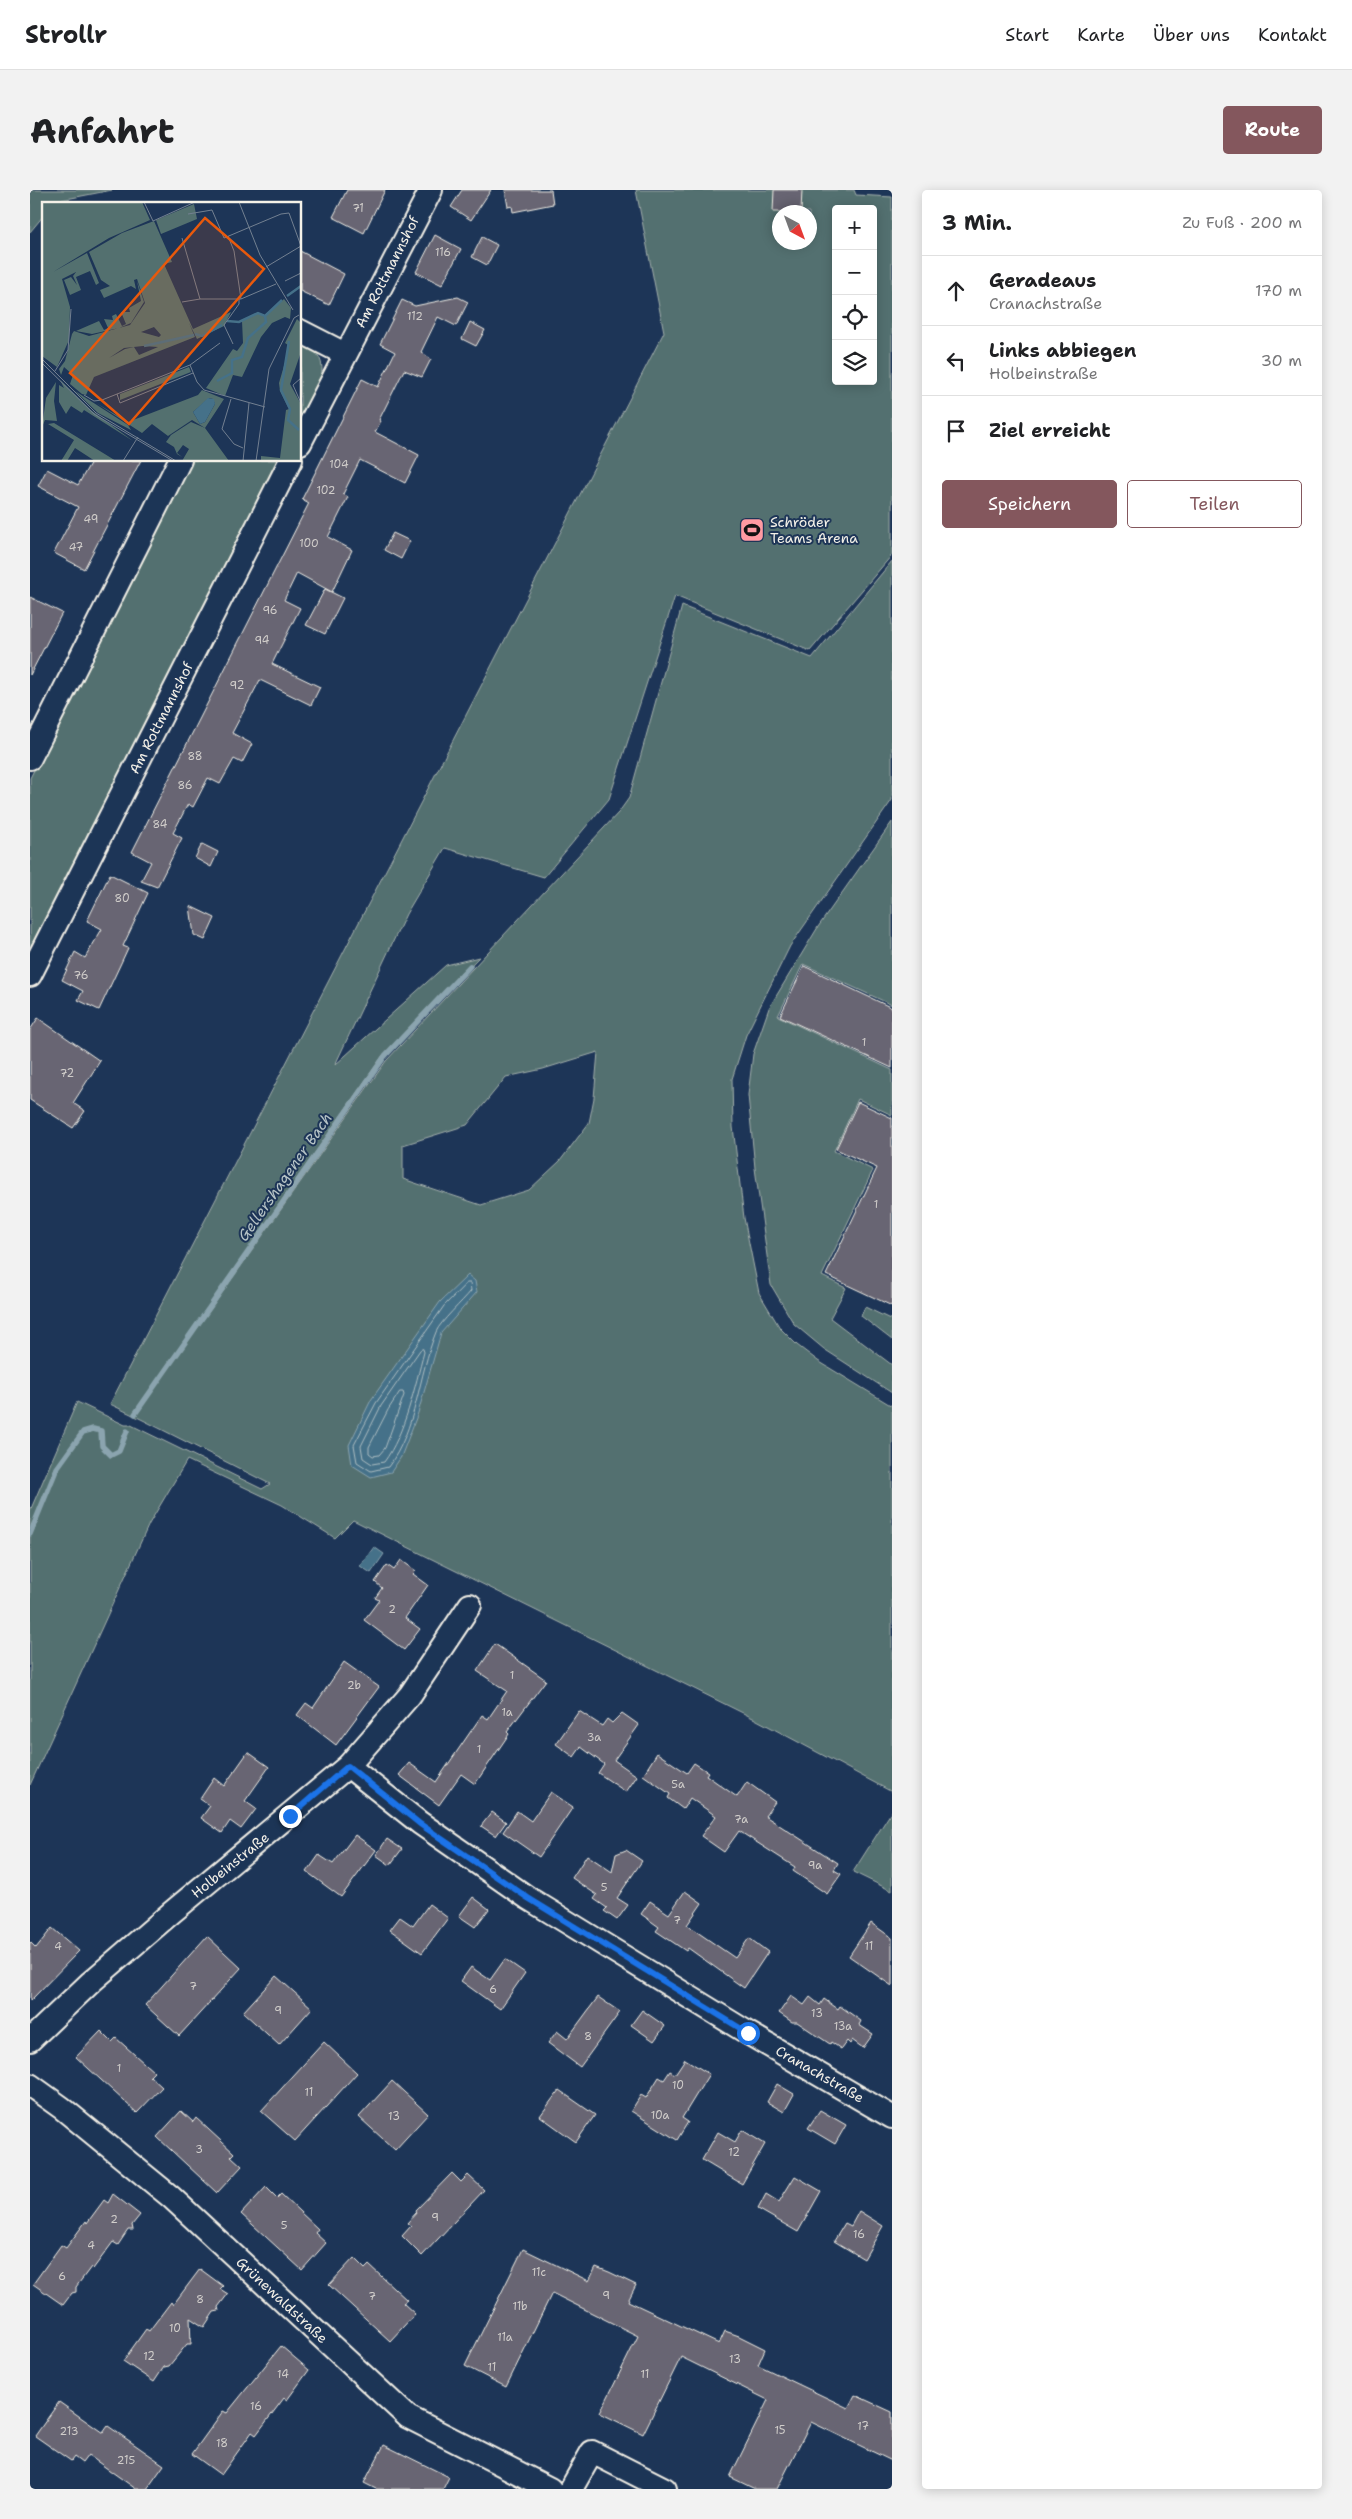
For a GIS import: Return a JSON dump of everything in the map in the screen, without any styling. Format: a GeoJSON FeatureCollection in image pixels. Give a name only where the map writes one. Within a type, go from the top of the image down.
{"type":"FeatureCollection","features":[{"type":"Feature","properties":{"kind":"street","name":"Am Rottmannshof"},"geometry":{"type":"LineString","coordinates":[[301,441],[431,190]]}},
{"type":"Feature","properties":{"kind":"street"},"geometry":{"type":"LineString","coordinates":[[301,332],[345,354]]}},
{"type":"Feature","properties":{"kind":"street"},"geometry":{"type":"LineString","coordinates":[[30,758],[179,461]]}},
{"type":"Feature","properties":{"kind":"street","name":"Am Rottmannshof"},"geometry":{"type":"LineString","coordinates":[[30,975],[290,461]]}},
{"type":"Feature","properties":{"kind":"street","name":"Holbeinstraße"},"geometry":{"type":"LineString","coordinates":[[30,2040],[91,1982],[170,1913],[348,1766],[410,1695],[470,1605]]}},
{"type":"Feature","properties":{"kind":"street","name":"Cranachstraße"},"geometry":{"type":"LineString","coordinates":[[348,1766],[420,1824],[528,1898],[748,2033],[892,2117]]}},
{"type":"Feature","properties":{"kind":"street","name":"Grünewaldstraße"},"geometry":{"type":"LineString","coordinates":[[30,2085],[62,2108],[170,2197],[408,2417],[550,2489]]}},
{"type":"Feature","properties":{"kind":"street"},"geometry":{"type":"LineString","coordinates":[[571,2489],[592,2452],[665,2489]]}},
{"type":"Feature","properties":{"kind":"green space"},"geometry":{"type":"Polygon","coordinates":[[[30,190],[112,190],[55,202],[42,202],[42,217],[30,232],[30,190]]]}},
{"type":"Feature","properties":{"kind":"green space","name":"Schröder Teams Arena"},"geometry":{"type":"Polygon","coordinates":[[[636,190],[854,190],[856,195],[892,197],[892,555],[810,651],[675,596],[609,799],[544,877],[445,848],[406,914],[335,1065],[446,965],[479,957],[383,1055],[133,1415],[110,1404],[664,332],[636,190]]]}},
{"type":"Feature","properties":{"kind":"green space"},"geometry":{"type":"Polygon","coordinates":[[[301,344],[314,351],[320,359],[322,367],[321,377],[314,397],[301,422],[301,344]]]}},
{"type":"Feature","properties":{"kind":"green space"},"geometry":{"type":"Polygon","coordinates":[[[191,461],[281,461],[30,957],[30,778],[191,461]]]}},
{"type":"Feature","properties":{"kind":"green space"},"geometry":{"type":"Polygon","coordinates":[[[892,561],[892,800],[790,946],[746,1035],[732,1079],[733,1127],[744,1218],[759,1293],[780,1328],[797,1345],[818,1361],[892,1406],[892,1792],[755,1719],[353,1520],[335,1538],[282,1505],[187,1460],[149,1524],[30,1785],[30,1511],[77,1402],[125,1425],[131,1425],[262,1489],[270,1484],[135,1416],[386,1061],[619,812],[629,798],[682,606],[812,658],[892,561]],[[598,1052],[543,1069],[506,1077],[467,1125],[403,1145],[403,1179],[481,1205],[529,1190],[560,1161],[589,1123],[594,1098],[598,1052]]]}},
{"type":"Feature","properties":{"kind":"green space"},"geometry":{"type":"Polygon","coordinates":[[[892,822],[892,1005],[803,964],[778,1016],[892,1070],[892,1115],[858,1099],[834,1151],[873,1170],[822,1276],[846,1288],[830,1318],[892,1365],[892,1393],[824,1349],[794,1324],[771,1285],[755,1168],[748,1095],[753,1054],[769,1008],[818,927],[892,822]]]}},
{"type":"Feature","properties":{"kind":"green space"},"geometry":{"type":"Polygon","coordinates":[[[865,1307],[892,1320],[892,1340],[861,1316],[865,1307]]]}},
{"type":"Feature","properties":{"kind":"green space"},"geometry":{"type":"Polygon","coordinates":[[[892,1811],[892,1891],[853,1872],[892,1811]]]}},
{"type":"Feature","properties":{"kind":"water"},"geometry":{"type":"Polygon","coordinates":[[[468,1275],[475,1281],[477,1292],[441,1333],[418,1413],[401,1457],[391,1472],[371,1477],[352,1465],[349,1445],[371,1400],[440,1302],[468,1275]]]}},
{"type":"Feature","properties":{"kind":"water"},"geometry":{"type":"Polygon","coordinates":[[[374,1547],[384,1554],[371,1573],[360,1566],[374,1547]]]}},
{"type":"Feature","properties":{"kind":"building"},"geometry":{"type":"Polygon","coordinates":[[[347,190],[385,190],[364,233],[333,217],[347,190]]]}},
{"type":"Feature","properties":{"kind":"building"},"geometry":{"type":"Polygon","coordinates":[[[462,190],[491,190],[471,220],[451,207],[462,190]]]}},
{"type":"Feature","properties":{"kind":"building"},"geometry":{"type":"Polygon","coordinates":[[[505,190],[551,190],[553,204],[513,212],[512,206],[508,207],[505,190]]]}},
{"type":"Feature","properties":{"kind":"building"},"geometry":{"type":"Polygon","coordinates":[[[774,190],[802,190],[801,205],[773,205],[774,190]]]}},
{"type":"Feature","properties":{"kind":"building"},"geometry":{"type":"Polygon","coordinates":[[[435,235],[461,249],[442,285],[416,272],[435,235]]]}},
{"type":"Feature","properties":{"kind":"building"},"geometry":{"type":"Polygon","coordinates":[[[482,237],[497,245],[487,265],[472,257],[482,237]]]}},
{"type":"Feature","properties":{"kind":"building"},"geometry":{"type":"Polygon","coordinates":[[[301,252],[344,274],[329,305],[301,291],[301,252]]]}},
{"type":"Feature","properties":{"kind":"building"},"geometry":{"type":"Polygon","coordinates":[[[458,297],[468,302],[456,326],[438,317],[421,352],[431,359],[422,377],[404,370],[375,432],[419,455],[405,483],[360,460],[343,494],[348,497],[328,537],[352,550],[332,592],[297,573],[284,600],[300,608],[272,664],[320,687],[311,705],[260,680],[232,733],[252,744],[242,763],[234,759],[220,784],[208,778],[193,807],[188,804],[173,833],[182,838],[157,887],[141,881],[151,862],[132,852],[309,503],[302,499],[362,379],[378,387],[395,352],[380,344],[402,300],[415,306],[458,297]]]}},
{"type":"Feature","properties":{"kind":"building"},"geometry":{"type":"Polygon","coordinates":[[[470,322],[485,330],[476,346],[462,339],[470,322]]]}},
{"type":"Feature","properties":{"kind":"building"},"geometry":{"type":"Polygon","coordinates":[[[91,461],[140,461],[84,569],[54,553],[78,507],[38,486],[47,469],[78,485],[91,461]]]}},
{"type":"Feature","properties":{"kind":"building"},"geometry":{"type":"Polygon","coordinates":[[[393,533],[410,541],[401,559],[384,550],[393,533]]]}},
{"type":"Feature","properties":{"kind":"building"},"geometry":{"type":"Polygon","coordinates":[[[325,589],[343,598],[325,634],[306,625],[325,589]]]}},
{"type":"Feature","properties":{"kind":"building"},"geometry":{"type":"Polygon","coordinates":[[[30,597],[62,613],[30,675],[30,597]]]}},
{"type":"Feature","properties":{"kind":"building"},"geometry":{"type":"Polygon","coordinates":[[[202,844],[218,852],[211,867],[195,858],[202,844]]]}},
{"type":"Feature","properties":{"kind":"building"},"geometry":{"type":"Polygon","coordinates":[[[110,874],[148,893],[123,946],[128,948],[99,1010],[78,1000],[83,991],[62,980],[75,952],[85,958],[102,929],[87,921],[110,874]]]}},
{"type":"Feature","properties":{"kind":"building"},"geometry":{"type":"Polygon","coordinates":[[[190,906],[215,918],[205,940],[194,935],[190,906]]]}},
{"type":"Feature","properties":{"kind":"building"},"geometry":{"type":"Polygon","coordinates":[[[804,966],[892,1008],[892,1068],[780,1016],[804,966]]]}},
{"type":"Feature","properties":{"kind":"building"},"geometry":{"type":"Polygon","coordinates":[[[38,1018],[100,1061],[73,1103],[85,1111],[73,1128],[30,1100],[30,1030],[38,1018]]]}},
{"type":"Feature","properties":{"kind":"building"},"geometry":{"type":"Polygon","coordinates":[[[858,1102],[892,1118],[892,1306],[826,1275],[877,1168],[836,1149],[858,1102]]]}},
{"type":"Feature","properties":{"kind":"building"},"geometry":{"type":"Polygon","coordinates":[[[401,1560],[416,1571],[413,1574],[428,1585],[405,1618],[420,1629],[404,1650],[364,1620],[379,1600],[375,1598],[382,1588],[375,1582],[387,1565],[394,1570],[401,1560]]]}},
{"type":"Feature","properties":{"kind":"building"},"geometry":{"type":"Polygon","coordinates":[[[495,1644],[546,1680],[507,1732],[509,1734],[475,1784],[461,1774],[439,1805],[399,1775],[409,1763],[436,1782],[482,1715],[488,1719],[507,1691],[477,1671],[495,1644]]]}},
{"type":"Feature","properties":{"kind":"building"},"geometry":{"type":"Polygon","coordinates":[[[344,1662],[379,1687],[336,1745],[297,1715],[306,1703],[313,1708],[344,1662]]]}},
{"type":"Feature","properties":{"kind":"building"},"geometry":{"type":"Polygon","coordinates":[[[579,1711],[602,1726],[607,1719],[612,1723],[622,1713],[639,1725],[614,1760],[637,1776],[626,1792],[598,1773],[604,1764],[581,1747],[574,1757],[556,1744],[579,1711]]]}},
{"type":"Feature","properties":{"kind":"building"},"geometry":{"type":"Polygon","coordinates":[[[248,1752],[269,1767],[245,1801],[256,1809],[241,1829],[230,1821],[222,1833],[201,1818],[210,1806],[200,1799],[214,1778],[224,1786],[248,1752]]]}},
{"type":"Feature","properties":{"kind":"building"},"geometry":{"type":"Polygon","coordinates":[[[657,1753],[687,1773],[694,1763],[708,1772],[706,1775],[737,1797],[747,1782],[775,1802],[765,1816],[838,1863],[834,1870],[841,1874],[827,1894],[793,1871],[795,1867],[739,1831],[724,1852],[701,1836],[716,1816],[690,1798],[683,1809],[668,1798],[670,1794],[643,1775],[657,1753]]]}},
{"type":"Feature","properties":{"kind":"building"},"geometry":{"type":"Polygon","coordinates":[[[551,1792],[573,1807],[539,1857],[503,1832],[517,1811],[531,1821],[551,1792]]]}},
{"type":"Feature","properties":{"kind":"building"},"geometry":{"type":"Polygon","coordinates":[[[492,1812],[506,1822],[496,1836],[481,1826],[492,1812]]]}},
{"type":"Feature","properties":{"kind":"building"},"geometry":{"type":"Polygon","coordinates":[[[355,1835],[376,1850],[341,1897],[307,1872],[319,1855],[333,1864],[355,1835]]]}},
{"type":"Feature","properties":{"kind":"building"},"geometry":{"type":"Polygon","coordinates":[[[387,1839],[402,1849],[390,1865],[376,1855],[387,1839]]]}},
{"type":"Feature","properties":{"kind":"building"},"geometry":{"type":"Polygon","coordinates":[[[626,1850],[642,1861],[617,1898],[628,1905],[617,1920],[604,1911],[607,1908],[594,1899],[597,1895],[572,1878],[587,1855],[612,1872],[616,1854],[626,1850]]]}},
{"type":"Feature","properties":{"kind":"building"},"geometry":{"type":"Polygon","coordinates":[[[685,1891],[702,1903],[687,1925],[735,1958],[749,1938],[768,1952],[744,1988],[688,1948],[686,1951],[656,1931],[659,1927],[641,1914],[650,1901],[669,1914],[685,1891]]]}},
{"type":"Feature","properties":{"kind":"building"},"geometry":{"type":"Polygon","coordinates":[[[473,1897],[489,1909],[475,1927],[459,1916],[473,1897]]]}},
{"type":"Feature","properties":{"kind":"building"},"geometry":{"type":"Polygon","coordinates":[[[429,1904],[448,1918],[422,1953],[390,1930],[400,1917],[413,1926],[429,1904]]]}},
{"type":"Feature","properties":{"kind":"building"},"geometry":{"type":"Polygon","coordinates":[[[871,1923],[892,1938],[892,1986],[849,1956],[871,1923]]]}},
{"type":"Feature","properties":{"kind":"building"},"geometry":{"type":"Polygon","coordinates":[[[52,1928],[79,1951],[30,2001],[30,1942],[36,1948],[52,1928]]]}},
{"type":"Feature","properties":{"kind":"building"},"geometry":{"type":"Polygon","coordinates":[[[207,1936],[241,1968],[179,2036],[145,2005],[207,1936]]]}},
{"type":"Feature","properties":{"kind":"building"},"geometry":{"type":"Polygon","coordinates":[[[505,1959],[525,1973],[500,2009],[461,1981],[471,1967],[490,1980],[505,1959]]]}},
{"type":"Feature","properties":{"kind":"building"},"geometry":{"type":"Polygon","coordinates":[[[276,1976],[312,2008],[279,2045],[243,2012],[276,1976]]]}},
{"type":"Feature","properties":{"kind":"building"},"geometry":{"type":"Polygon","coordinates":[[[791,1996],[804,2005],[810,1997],[820,2005],[824,1999],[838,2009],[840,2006],[861,2021],[859,2025],[873,2034],[863,2048],[852,2040],[850,2044],[847,2041],[841,2049],[831,2042],[830,2044],[797,2022],[792,2022],[779,2013],[791,1996]]]}},
{"type":"Feature","properties":{"kind":"building"},"geometry":{"type":"Polygon","coordinates":[[[598,1997],[620,2012],[580,2067],[548,2043],[557,2031],[567,2039],[598,1997]]]}},
{"type":"Feature","properties":{"kind":"building"},"geometry":{"type":"Polygon","coordinates":[[[642,2010],[665,2026],[654,2041],[631,2025],[642,2010]]]}},
{"type":"Feature","properties":{"kind":"building"},"geometry":{"type":"Polygon","coordinates":[[[101,2031],[112,2042],[116,2038],[154,2072],[150,2076],[162,2087],[137,2113],[76,2057],[101,2031]]]}},
{"type":"Feature","properties":{"kind":"building"},"geometry":{"type":"Polygon","coordinates":[[[324,2042],[357,2073],[295,2141],[261,2111],[324,2042]]]}},
{"type":"Feature","properties":{"kind":"building"},"geometry":{"type":"Polygon","coordinates":[[[685,2059],[709,2074],[682,2118],[688,2122],[677,2140],[631,2111],[641,2095],[646,2098],[659,2077],[664,2080],[670,2071],[675,2074],[685,2059]]]}},
{"type":"Feature","properties":{"kind":"building"},"geometry":{"type":"Polygon","coordinates":[[[392,2081],[428,2114],[395,2150],[359,2117],[392,2081]]]}},
{"type":"Feature","properties":{"kind":"building"},"geometry":{"type":"Polygon","coordinates":[[[777,2084],[794,2094],[784,2112],[767,2102],[777,2084]]]}},
{"type":"Feature","properties":{"kind":"building"},"geometry":{"type":"Polygon","coordinates":[[[559,2090],[595,2115],[576,2142],[540,2116],[559,2090]]]}},
{"type":"Feature","properties":{"kind":"building"},"geometry":{"type":"Polygon","coordinates":[[[820,2110],[846,2125],[835,2144],[808,2128],[820,2110]]]}},
{"type":"Feature","properties":{"kind":"building"},"geometry":{"type":"Polygon","coordinates":[[[181,2111],[193,2122],[196,2118],[234,2153],[231,2156],[242,2166],[217,2193],[157,2137],[181,2111]]]}},
{"type":"Feature","properties":{"kind":"building"},"geometry":{"type":"Polygon","coordinates":[[[742,2130],[765,2144],[742,2184],[702,2160],[718,2132],[735,2142],[742,2130]]]}},
{"type":"Feature","properties":{"kind":"building"},"geometry":{"type":"Polygon","coordinates":[[[452,2173],[461,2182],[468,2175],[484,2190],[422,2256],[402,2236],[411,2226],[407,2223],[417,2212],[416,2210],[452,2173]]]}},
{"type":"Feature","properties":{"kind":"building"},"geometry":{"type":"Polygon","coordinates":[[[795,2176],[821,2191],[798,2232],[758,2209],[766,2194],[779,2202],[795,2176]]]}},
{"type":"Feature","properties":{"kind":"building"},"geometry":{"type":"Polygon","coordinates":[[[266,2187],[277,2198],[281,2194],[318,2229],[315,2233],[326,2243],[302,2270],[241,2214],[266,2187]]]}},
{"type":"Feature","properties":{"kind":"building"},"geometry":{"type":"Polygon","coordinates":[[[113,2194],[140,2215],[132,2225],[133,2230],[128,2230],[118,2245],[113,2242],[93,2269],[91,2267],[76,2287],[76,2292],[72,2293],[63,2305],[33,2284],[61,2245],[66,2248],[104,2200],[108,2203],[113,2194]]]}},
{"type":"Feature","properties":{"kind":"building"},"geometry":{"type":"Polygon","coordinates":[[[859,2211],[883,2226],[864,2259],[834,2241],[845,2223],[851,2226],[859,2211]]]}},
{"type":"Feature","properties":{"kind":"building"},"geometry":{"type":"Polygon","coordinates":[[[523,2249],[589,2281],[596,2267],[636,2285],[628,2301],[719,2344],[725,2331],[739,2336],[765,2349],[758,2365],[848,2408],[855,2395],[892,2412],[892,2461],[811,2422],[777,2489],[755,2489],[730,2477],[768,2400],[681,2357],[643,2434],[600,2413],[638,2336],[552,2293],[506,2387],[465,2366],[523,2249]]]}},
{"type":"Feature","properties":{"kind":"building"},"geometry":{"type":"Polygon","coordinates":[[[354,2258],[365,2269],[369,2265],[407,2300],[403,2303],[415,2314],[390,2341],[329,2285],[354,2258]]]}},
{"type":"Feature","properties":{"kind":"building"},"geometry":{"type":"Polygon","coordinates":[[[200,2269],[223,2286],[220,2289],[228,2294],[218,2307],[219,2311],[214,2312],[204,2327],[190,2318],[191,2344],[187,2344],[169,2366],[164,2367],[154,2382],[123,2361],[146,2329],[149,2331],[171,2302],[173,2305],[200,2269]]]}},
{"type":"Feature","properties":{"kind":"building"},"geometry":{"type":"Polygon","coordinates":[[[281,2346],[309,2370],[287,2400],[284,2398],[256,2435],[252,2432],[221,2475],[192,2454],[223,2411],[227,2413],[281,2346]]]}},
{"type":"Feature","properties":{"kind":"building"},"geometry":{"type":"Polygon","coordinates":[[[59,2402],[103,2433],[108,2426],[164,2465],[147,2489],[136,2489],[88,2455],[82,2463],[74,2457],[71,2461],[35,2436],[59,2402]]]}},
{"type":"Feature","properties":{"kind":"building"},"geometry":{"type":"Polygon","coordinates":[[[384,2445],[449,2477],[443,2489],[376,2489],[364,2483],[384,2445]]]}},
{"type":"Feature","properties":{"kind":"waterway","name":"Gellershagener Bach"},"geometry":{"type":"LineString","coordinates":[[135,1414],[385,1056],[470,966]]}},
{"type":"Feature","properties":{"kind":"waterway","name":"Gellershagener Bach"},"geometry":{"type":"LineString","coordinates":[[30,1534],[57,1468],[83,1432],[93,1429],[101,1431],[102,1446],[111,1455],[119,1451],[127,1431]]}},
{"type":"Feature","properties":{"kind":"place","name":"Schröder Teams Arena"},"geometry":{"type":"Point","coordinates":[752,530]}},
{"type":"Feature","properties":{"kind":"route"},"geometry":{"type":"LineString","coordinates":[[290,1816],[348,1766],[420,1824],[528,1898],[748,2033]]}}]}
